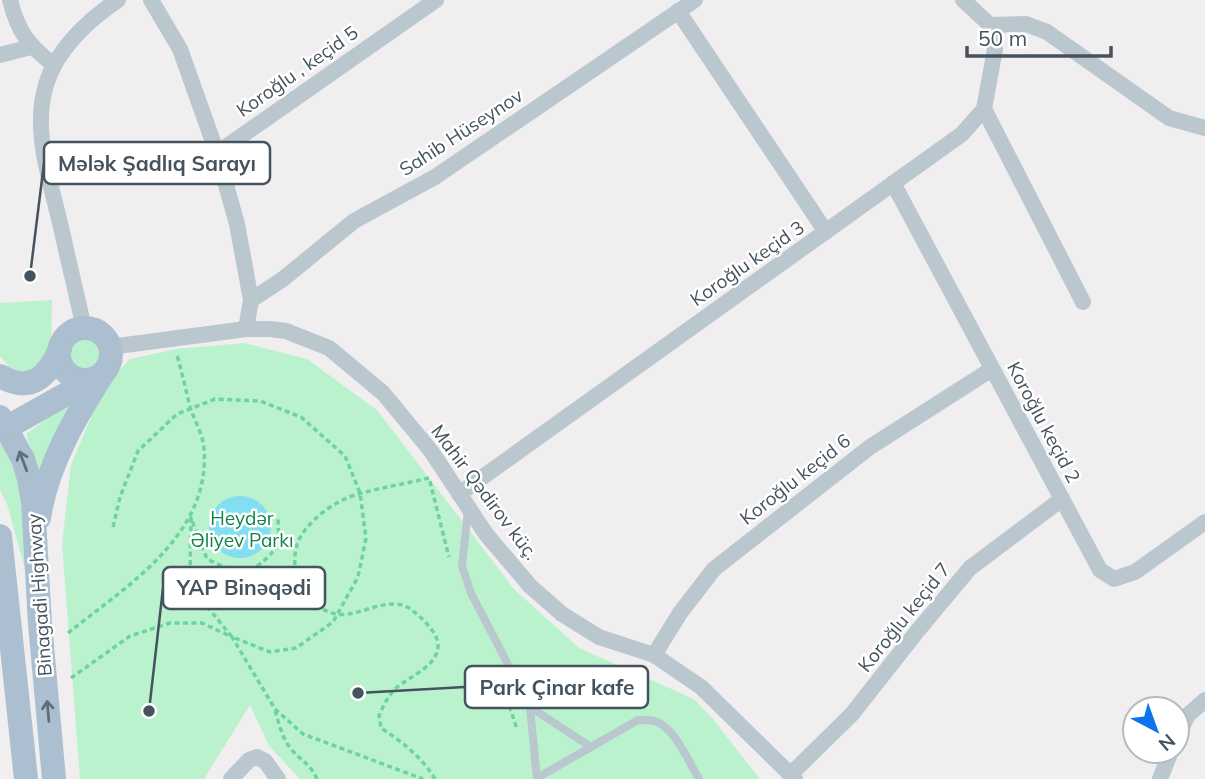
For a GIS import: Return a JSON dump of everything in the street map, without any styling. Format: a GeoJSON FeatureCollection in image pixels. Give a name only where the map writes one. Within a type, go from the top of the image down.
{"type":"FeatureCollection","features":[{"type":"Feature","properties":{"kind":"main road"},"geometry":{"type":"LineString","coordinates":[[0,376],[15,383],[37,381],[53,365],[68,334],[84,328],[100,333],[104,364],[55,463],[40,511],[36,540]]}},
{"type":"Feature","properties":{"kind":"main road"},"geometry":{"type":"LineString","coordinates":[[60,349],[60,360],[70,374],[80,379],[104,364]]}},
{"type":"Feature","properties":{"kind":"main road"},"geometry":{"type":"LineString","coordinates":[[2,424],[104,364]]}},
{"type":"Feature","properties":{"kind":"main road","name":"Binagadi Highway"},"geometry":{"type":"LineString","coordinates":[[2,424],[23,459],[29,479],[54,779]]}},
{"type":"Feature","properties":{"kind":"main road","name":"Binagadi Highway"},"geometry":{"type":"LineString","coordinates":[[0,536],[7,643],[26,779]]}},
{"type":"Feature","properties":{"kind":"street"},"geometry":{"type":"LineString","coordinates":[[10,0],[18,25],[32,47],[54,65]]}},
{"type":"Feature","properties":{"kind":"street"},"geometry":{"type":"LineString","coordinates":[[84,328],[44,154],[41,106],[45,85],[54,65],[84,27],[118,0]]}},
{"type":"Feature","properties":{"kind":"street"},"geometry":{"type":"LineString","coordinates":[[150,0],[180,49],[217,153],[237,224],[251,300],[246,329]]}},
{"type":"Feature","properties":{"kind":"street","name":"Koroğlu , keçid 5"},"geometry":{"type":"LineString","coordinates":[[217,153],[436,0]]}},
{"type":"Feature","properties":{"kind":"street","name":"Sahib Hüseynov"},"geometry":{"type":"LineString","coordinates":[[251,300],[293,271],[354,221],[435,177],[695,0]]}},
{"type":"Feature","properties":{"kind":"street"},"geometry":{"type":"LineString","coordinates":[[963,0],[990,25],[995,49],[984,109],[1083,302]]}},
{"type":"Feature","properties":{"kind":"street"},"geometry":{"type":"LineString","coordinates":[[678,11],[826,232]]}},
{"type":"Feature","properties":{"kind":"street"},"geometry":{"type":"LineString","coordinates":[[990,25],[1026,24],[1047,32],[1169,118],[1205,128]]}},
{"type":"Feature","properties":{"kind":"street"},"geometry":{"type":"LineString","coordinates":[[0,55],[32,47]]}},
{"type":"Feature","properties":{"kind":"street","name":"Koroğlu keçid 3"},"geometry":{"type":"LineString","coordinates":[[464,500],[962,134],[984,109]]}},
{"type":"Feature","properties":{"kind":"street","name":"Koroğlu keçid 2"},"geometry":{"type":"LineString","coordinates":[[893,183],[1100,570],[1114,579],[1135,572],[1205,523]]}},
{"type":"Feature","properties":{"kind":"street","name":"Mahir Qədirov küç."},"geometry":{"type":"LineString","coordinates":[[104,364],[174,339],[246,329],[286,331],[329,348],[383,393],[430,452],[486,534],[530,586],[562,614],[598,637],[654,655],[701,687],[793,777]]}},
{"type":"Feature","properties":{"kind":"street","name":"Koroğlu keçid 6"},"geometry":{"type":"LineString","coordinates":[[654,655],[680,613],[714,569],[870,447],[992,369]]}},
{"type":"Feature","properties":{"kind":"street","name":"Koroğlu keçid 7"},"geometry":{"type":"LineString","coordinates":[[793,777],[852,714],[970,568],[1062,499]]}},
{"type":"Feature","properties":{"kind":"street"},"geometry":{"type":"LineString","coordinates":[[1191,712],[1205,700]]}},
{"type":"Feature","properties":{"kind":"street"},"geometry":{"type":"LineString","coordinates":[[231,779],[248,760],[257,757],[265,761],[278,779]]}},
{"type":"Feature","properties":{"kind":"lane"},"geometry":{"type":"LineString","coordinates":[[464,500],[462,566],[471,593],[530,707],[537,778],[638,720],[654,721],[666,728],[699,779]]}},
{"type":"Feature","properties":{"kind":"lane"},"geometry":{"type":"LineString","coordinates":[[530,707],[591,747]]}},
{"type":"Feature","properties":{"kind":"path"},"geometry":{"type":"LineString","coordinates":[[174,339],[191,409],[204,445],[204,474],[191,518],[190,575],[201,599],[232,637],[275,709],[290,748],[312,768],[317,779]]}},
{"type":"Feature","properties":{"kind":"path"},"geometry":{"type":"LineString","coordinates":[[71,678],[130,636],[170,623],[202,623],[270,652],[296,648],[333,622],[358,577],[366,538],[360,493],[345,456],[301,417],[260,401],[215,400],[177,414],[138,451],[120,497],[114,527]]}},
{"type":"Feature","properties":{"kind":"path"},"geometry":{"type":"LineString","coordinates":[[429,478],[360,493],[342,500],[315,518],[300,536],[294,558],[297,580],[316,605],[337,614],[364,612],[383,605],[407,607],[432,630],[438,643],[434,659],[394,690],[379,716],[381,727],[421,761],[435,779]]}},
{"type":"Feature","properties":{"kind":"path"},"geometry":{"type":"LineString","coordinates":[[191,518],[206,559],[233,571],[247,570],[264,562],[279,545],[278,519]]}},
{"type":"Feature","properties":{"kind":"path"},"geometry":{"type":"LineString","coordinates":[[68,633],[158,561],[191,518]]}},
{"type":"Feature","properties":{"kind":"path"},"geometry":{"type":"LineString","coordinates":[[275,709],[303,734],[423,779]]}},
{"type":"Feature","properties":{"kind":"green space"},"geometry":{"type":"Polygon","coordinates":[[[52,300],[51,353],[30,373],[11,369],[0,356],[0,303],[52,300]]]}},
{"type":"Feature","properties":{"kind":"green space"},"geometry":{"type":"Polygon","coordinates":[[[85,338],[97,342],[101,354],[97,366],[85,370],[73,366],[69,354],[73,342],[85,338]]]}},
{"type":"Feature","properties":{"kind":"green space","name":"Heydər Əliyev Parkı"},"geometry":{"type":"Polygon","coordinates":[[[244,343],[307,359],[377,410],[514,589],[579,648],[694,699],[760,779],[300,779],[269,746],[250,705],[204,779],[80,779],[62,544],[71,465],[95,408],[113,377],[130,359],[176,349],[244,343]]]}},
{"type":"Feature","properties":{"kind":"green space"},"geometry":{"type":"Polygon","coordinates":[[[72,400],[41,480],[26,434],[72,400]]]}},
{"type":"Feature","properties":{"kind":"green space"},"geometry":{"type":"Polygon","coordinates":[[[4,439],[20,489],[26,572],[7,504],[0,490],[0,443],[4,439]]]}},
{"type":"Feature","properties":{"kind":"water"},"geometry":{"type":"Polygon","coordinates":[[[240,496],[262,505],[271,527],[262,549],[240,558],[218,549],[209,527],[218,505],[240,496]]]}},
{"type":"Feature","properties":{"kind":"place","name":"Mələk Şadlıq Sarayı"},"geometry":{"type":"Point","coordinates":[30,276]}},
{"type":"Feature","properties":{"kind":"place","name":"Park Çinar kafe"},"geometry":{"type":"Point","coordinates":[358,693]}},
{"type":"Feature","properties":{"kind":"place","name":"YAP Binəqədi"},"geometry":{"type":"Point","coordinates":[149,711]}}]}
